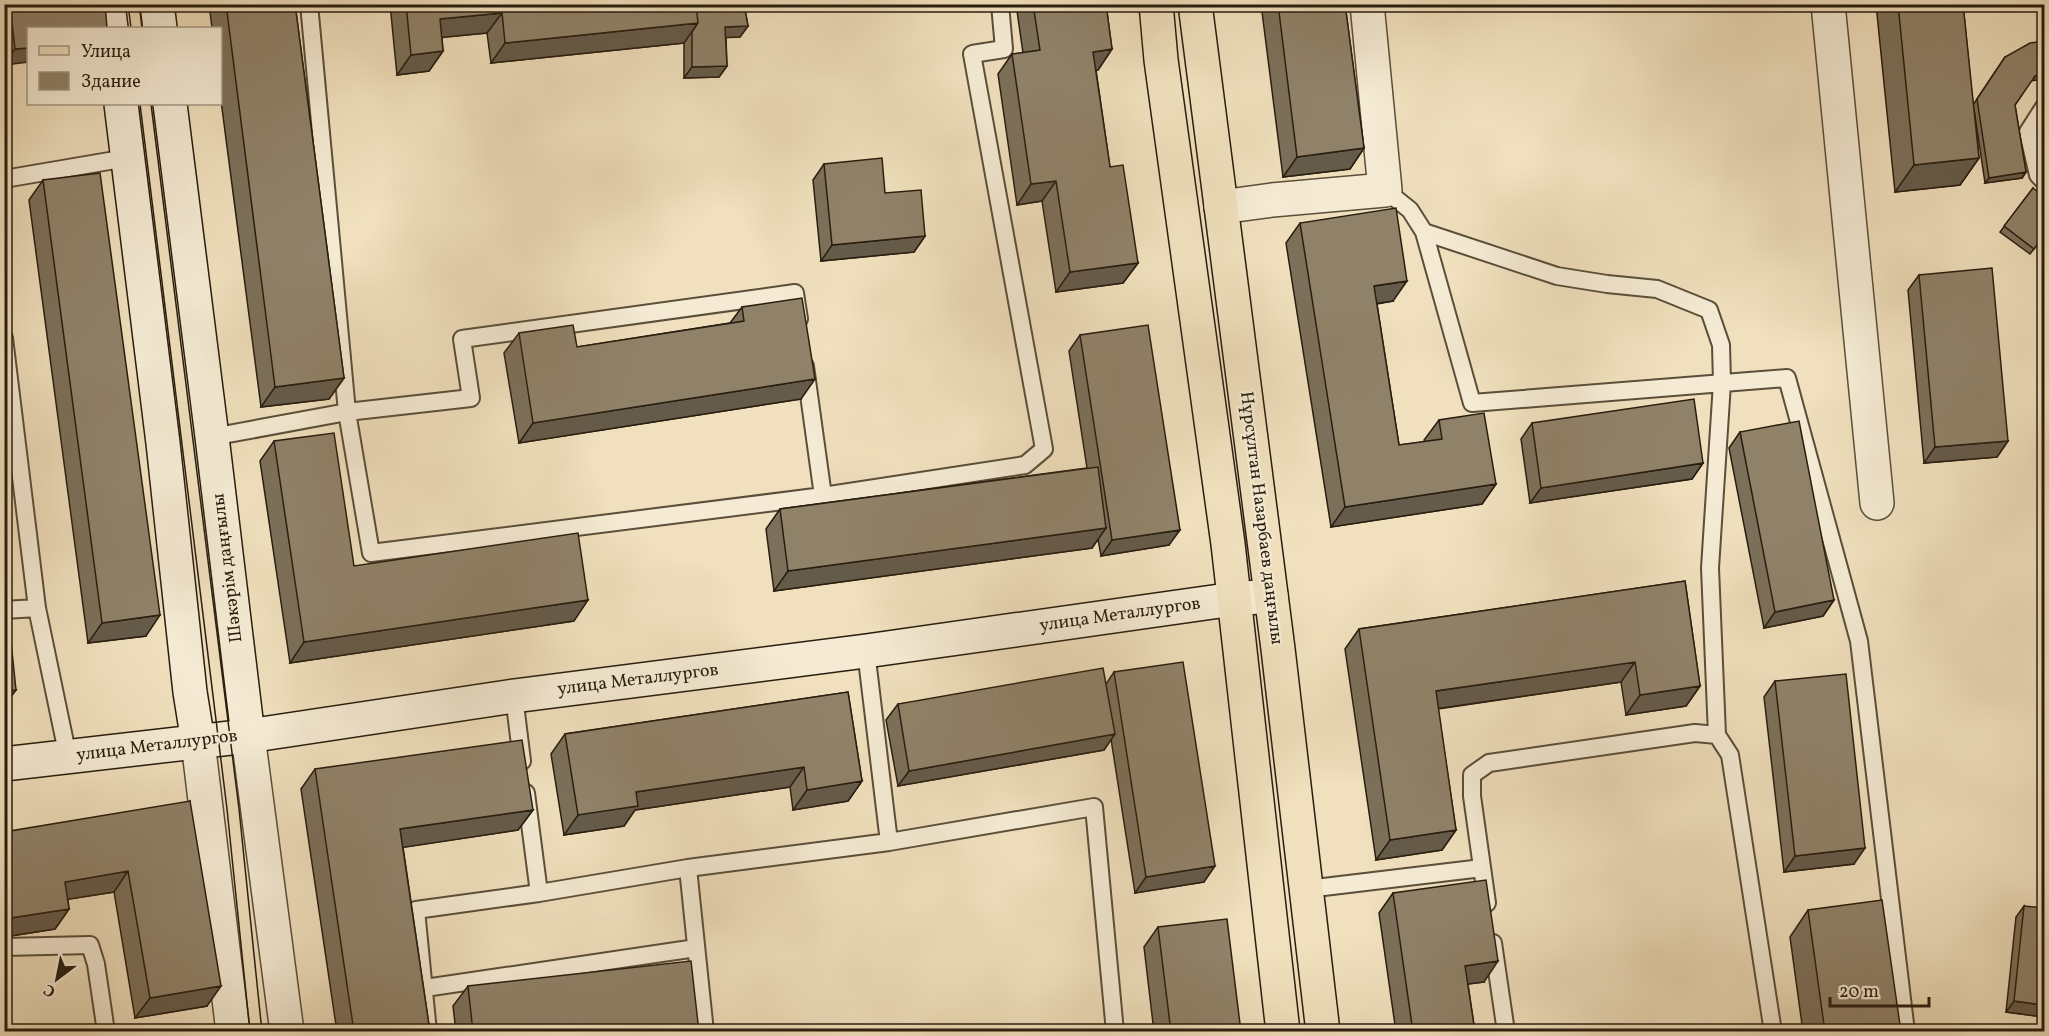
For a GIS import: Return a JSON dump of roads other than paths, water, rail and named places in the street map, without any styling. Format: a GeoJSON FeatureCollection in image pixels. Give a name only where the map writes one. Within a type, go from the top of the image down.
{"type":"FeatureCollection","features":[{"type":"Feature","properties":{"kind":"main road","name":"Нұрсұлтан Назарбаев даңғылы"},"geometry":{"type":"LineString","coordinates":[[1156,4],[1162,71],[1234,599],[1283,1032]]}},
{"type":"Feature","properties":{"kind":"main road","name":"Нұрсұлтан Назарбаев даңғылы"},"geometry":{"type":"LineString","coordinates":[[1195,4],[1271,596],[1323,1032]]}},
{"type":"Feature","properties":{"kind":"street"},"geometry":{"type":"LineString","coordinates":[[108,4],[111,27]]}},
{"type":"Feature","properties":{"kind":"street"},"geometry":{"type":"LineString","coordinates":[[157,4],[160,27]]}},
{"type":"Feature","properties":{"kind":"street"},"geometry":{"type":"LineString","coordinates":[[1221,207],[1386,190],[1367,4]]}},
{"type":"Feature","properties":{"kind":"street"},"geometry":{"type":"LineString","coordinates":[[1828,4],[1877,502]]}},
{"type":"Feature","properties":{"kind":"street"},"geometry":{"type":"LineString","coordinates":[[121,105],[232,1032]]}},
{"type":"Feature","properties":{"kind":"street","name":"Шәкәрім даңғылы"},"geometry":{"type":"LineString","coordinates":[[170,105],[286,1032]]}},
{"type":"Feature","properties":{"kind":"street","name":"улица Металлургов"},"geometry":{"type":"LineString","coordinates":[[4,764],[248,736],[514,696],[866,651],[1234,599],[1271,596]]}},
{"type":"Feature","properties":{"kind":"lane"},"geometry":{"type":"LineString","coordinates":[[309,4],[346,412],[371,553],[823,496],[1025,465],[1044,448],[972,54],[1004,49],[1000,4]]}},
{"type":"Feature","properties":{"kind":"lane"},"geometry":{"type":"LineString","coordinates":[[2044,107],[2028,132],[2038,175],[2044,181]]}},
{"type":"Feature","properties":{"kind":"lane"},"geometry":{"type":"LineString","coordinates":[[4,180],[115,160]]}},
{"type":"Feature","properties":{"kind":"lane"},"geometry":{"type":"LineString","coordinates":[[1386,190],[1410,210],[1424,232],[1472,403],[1788,378],[1859,641],[1906,1032]]}},
{"type":"Feature","properties":{"kind":"lane"},"geometry":{"type":"LineString","coordinates":[[1424,232],[1557,276],[1657,289],[1709,310],[1721,345],[1722,383],[1710,568],[1717,735],[1730,755],[1773,1032]]}},
{"type":"Feature","properties":{"kind":"lane"},"geometry":{"type":"LineString","coordinates":[[213,437],[346,412],[471,398],[462,339],[795,293],[823,496]]}},
{"type":"Feature","properties":{"kind":"lane"},"geometry":{"type":"LineString","coordinates":[[4,338],[37,608],[68,757]]}},
{"type":"Feature","properties":{"kind":"lane"},"geometry":{"type":"LineString","coordinates":[[4,610],[37,608]]}},
{"type":"Feature","properties":{"kind":"lane"},"geometry":{"type":"LineString","coordinates":[[866,651],[889,842]]}},
{"type":"Feature","properties":{"kind":"lane"},"geometry":{"type":"LineString","coordinates":[[514,696],[539,892]]}},
{"type":"Feature","properties":{"kind":"lane"},"geometry":{"type":"LineString","coordinates":[[1506,1032],[1472,796],[1472,775],[1488,763],[1695,733],[1717,735]]}},
{"type":"Feature","properties":{"kind":"lane"},"geometry":{"type":"LineString","coordinates":[[428,1032],[416,910],[688,868],[889,842],[1094,807],[1115,1032]]}},
{"type":"Feature","properties":{"kind":"lane"},"geometry":{"type":"LineString","coordinates":[[688,868],[705,1032]]}},
{"type":"Feature","properties":{"kind":"lane"},"geometry":{"type":"LineString","coordinates":[[1306,889],[1482,868]]}},
{"type":"Feature","properties":{"kind":"lane"},"geometry":{"type":"LineString","coordinates":[[4,947],[90,945],[96,964],[106,1032]]}},
{"type":"Feature","properties":{"kind":"lane"},"geometry":{"type":"LineString","coordinates":[[425,988],[696,948]]}},
{"type":"Feature","properties":{"kind":"tram line"},"geometry":{"type":"LineString","coordinates":[[128,4],[131,27]]}},
{"type":"Feature","properties":{"kind":"tram line"},"geometry":{"type":"LineString","coordinates":[[139,4],[142,27]]}},
{"type":"Feature","properties":{"kind":"tram line"},"geometry":{"type":"LineString","coordinates":[[140,105],[227,809],[250,1032]]}},
{"type":"Feature","properties":{"kind":"tram line"},"geometry":{"type":"LineString","coordinates":[[151,105],[239,809],[262,1032]]}}]}
